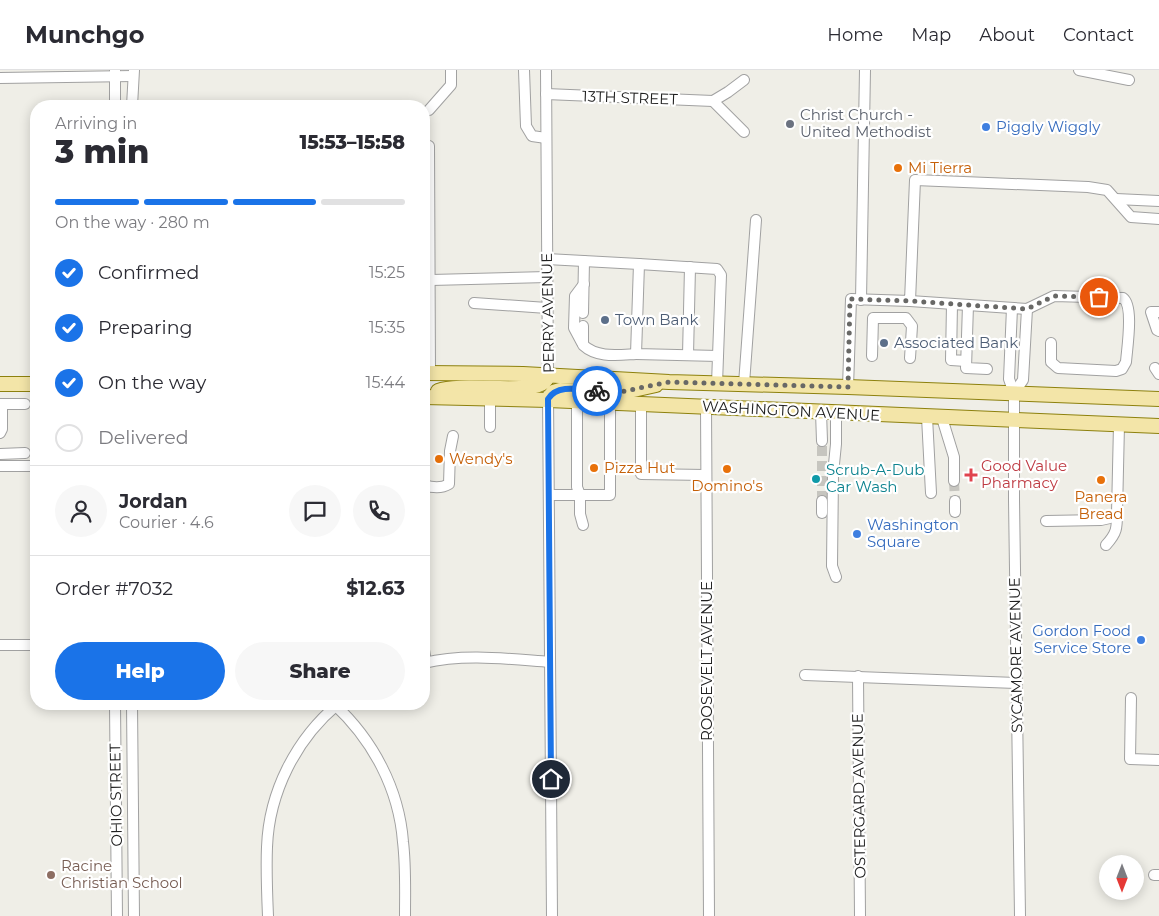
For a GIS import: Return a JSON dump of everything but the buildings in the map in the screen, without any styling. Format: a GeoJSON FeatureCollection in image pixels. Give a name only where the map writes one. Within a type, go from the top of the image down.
{"type":"FeatureCollection","features":[{"type":"Feature","properties":{"kind":"main road","name":"WASHINGTON AVENUE"},"geometry":{"type":"LineString","coordinates":[[430,376],[549,375],[718,384],[1159,399]]}},
{"type":"Feature","properties":{"kind":"main road"},"geometry":{"type":"LineString","coordinates":[[430,395],[442,390],[460,388],[528,387],[544,382],[549,375]]}},
{"type":"Feature","properties":{"kind":"main road"},"geometry":{"type":"LineString","coordinates":[[548,400],[553,392],[560,390],[620,392],[669,382]]}},
{"type":"Feature","properties":{"kind":"main road"},"geometry":{"type":"LineString","coordinates":[[0,384],[30,384]]}},
{"type":"Feature","properties":{"kind":"main road","name":"WASHINGTON AVENUE"},"geometry":{"type":"LineString","coordinates":[[430,397],[548,400],[1159,426]]}},
{"type":"Feature","properties":{"kind":"street"},"geometry":{"type":"LineString","coordinates":[[430,109],[451,85],[451,70]]}},
{"type":"Feature","properties":{"kind":"street"},"geometry":{"type":"LineString","coordinates":[[524,70],[526,126],[532,136],[546,138]]}},
{"type":"Feature","properties":{"kind":"street","name":"PERRY AVENUE"},"geometry":{"type":"LineString","coordinates":[[546,70],[552,916]]}},
{"type":"Feature","properties":{"kind":"street"},"geometry":{"type":"LineString","coordinates":[[861,300],[865,70]]}},
{"type":"Feature","properties":{"kind":"street"},"geometry":{"type":"LineString","coordinates":[[1078,70],[1129,80]]}},
{"type":"Feature","properties":{"kind":"street"},"geometry":{"type":"LineString","coordinates":[[115,73],[116,100]]}},
{"type":"Feature","properties":{"kind":"street"},"geometry":{"type":"LineString","coordinates":[[0,78],[133,73],[132,100]]}},
{"type":"Feature","properties":{"kind":"street"},"geometry":{"type":"LineString","coordinates":[[744,80],[713,101],[744,132]]}},
{"type":"Feature","properties":{"kind":"street","name":"13TH STREET"},"geometry":{"type":"LineString","coordinates":[[546,94],[713,101]]}},
{"type":"Feature","properties":{"kind":"street"},"geometry":{"type":"LineString","coordinates":[[910,301],[915,180],[1088,187],[1107,190],[1131,217],[1159,219]]}},
{"type":"Feature","properties":{"kind":"street"},"geometry":{"type":"LineString","coordinates":[[1116,199],[1159,201]]}},
{"type":"Feature","properties":{"kind":"street"},"geometry":{"type":"LineString","coordinates":[[744,384],[756,220]]}},
{"type":"Feature","properties":{"kind":"street"},"geometry":{"type":"LineString","coordinates":[[547,259],[717,269],[721,275],[718,384]]}},
{"type":"Feature","properties":{"kind":"street"},"geometry":{"type":"LineString","coordinates":[[583,313],[584,260]]}},
{"type":"Feature","properties":{"kind":"street"},"geometry":{"type":"LineString","coordinates":[[636,354],[639,264]]}},
{"type":"Feature","properties":{"kind":"street"},"geometry":{"type":"LineString","coordinates":[[688,355],[690,267]]}},
{"type":"Feature","properties":{"kind":"street"},"geometry":{"type":"LineString","coordinates":[[430,280],[547,278]]}},
{"type":"Feature","properties":{"kind":"street"},"geometry":{"type":"LineString","coordinates":[[584,284],[575,296],[574,328],[583,345],[591,352],[602,354],[718,356]]}},
{"type":"Feature","properties":{"kind":"street"},"geometry":{"type":"LineString","coordinates":[[848,387],[850,299],[1027,309],[1054,296],[1113,297],[1123,298],[1127,301],[1129,310],[1126,362],[1122,369],[1116,371],[1058,368],[1051,362],[1051,343]]}},
{"type":"Feature","properties":{"kind":"street"},"geometry":{"type":"LineString","coordinates":[[474,303],[548,308]]}},
{"type":"Feature","properties":{"kind":"street"},"geometry":{"type":"LineString","coordinates":[[952,304],[951,360],[966,360]]}},
{"type":"Feature","properties":{"kind":"street"},"geometry":{"type":"LineString","coordinates":[[968,305],[966,368],[987,369]]}},
{"type":"Feature","properties":{"kind":"street"},"geometry":{"type":"LineString","coordinates":[[1012,308],[1010,379],[1014,393]]}},
{"type":"Feature","properties":{"kind":"street"},"geometry":{"type":"LineString","coordinates":[[1014,393],[1023,380],[1027,309]]}},
{"type":"Feature","properties":{"kind":"street"},"geometry":{"type":"LineString","coordinates":[[1155,312],[1157,330],[1159,331]]}},
{"type":"Feature","properties":{"kind":"street"},"geometry":{"type":"LineString","coordinates":[[872,356],[873,318],[906,318],[912,326],[910,358]]}},
{"type":"Feature","properties":{"kind":"street"},"geometry":{"type":"LineString","coordinates":[[583,326],[583,345]]}},
{"type":"Feature","properties":{"kind":"street","name":"SYCAMORE AVENUE"},"geometry":{"type":"LineString","coordinates":[[1014,393],[1020,916]]}},
{"type":"Feature","properties":{"kind":"street"},"geometry":{"type":"LineString","coordinates":[[490,399],[490,426]]}},
{"type":"Feature","properties":{"kind":"street"},"geometry":{"type":"LineString","coordinates":[[577,402],[577,487],[580,495],[580,514],[583,525]]}},
{"type":"Feature","properties":{"kind":"street"},"geometry":{"type":"LineString","coordinates":[[0,434],[2,429],[1,404],[25,404]]}},
{"type":"Feature","properties":{"kind":"street"},"geometry":{"type":"LineString","coordinates":[[549,495],[610,495],[610,404]]}},
{"type":"Feature","properties":{"kind":"street"},"geometry":{"type":"LineString","coordinates":[[641,405],[641,474],[706,475]]}},
{"type":"Feature","properties":{"kind":"street","name":"ROOSEVELT AVENUE"},"geometry":{"type":"LineString","coordinates":[[706,407],[709,916]]}},
{"type":"Feature","properties":{"kind":"street"},"geometry":{"type":"LineString","coordinates":[[821,412],[822,440]]}},
{"type":"Feature","properties":{"kind":"street"},"geometry":{"type":"LineString","coordinates":[[836,413],[832,566],[836,577]]}},
{"type":"Feature","properties":{"kind":"street"},"geometry":{"type":"LineString","coordinates":[[927,417],[930,493]]}},
{"type":"Feature","properties":{"kind":"street"},"geometry":{"type":"LineString","coordinates":[[942,418],[954,457],[954,481]]}},
{"type":"Feature","properties":{"kind":"street"},"geometry":{"type":"LineString","coordinates":[[1106,545],[1115,535],[1117,528],[1119,425]]}},
{"type":"Feature","properties":{"kind":"street"},"geometry":{"type":"LineString","coordinates":[[430,487],[444,487],[449,484],[450,446],[453,436]]}},
{"type":"Feature","properties":{"kind":"street"},"geometry":{"type":"LineString","coordinates":[[0,454],[25,454]]}},
{"type":"Feature","properties":{"kind":"street"},"geometry":{"type":"LineString","coordinates":[[0,466],[30,466]]}},
{"type":"Feature","properties":{"kind":"street"},"geometry":{"type":"LineString","coordinates":[[822,501],[822,513]]}},
{"type":"Feature","properties":{"kind":"street"},"geometry":{"type":"LineString","coordinates":[[955,501],[955,512]]}},
{"type":"Feature","properties":{"kind":"street"},"geometry":{"type":"LineString","coordinates":[[1046,521],[1101,520],[1110,518],[1117,512]]}},
{"type":"Feature","properties":{"kind":"street"},"geometry":{"type":"LineString","coordinates":[[0,645],[30,645]]}},
{"type":"Feature","properties":{"kind":"street"},"geometry":{"type":"LineString","coordinates":[[430,662],[471,658],[550,662]]}},
{"type":"Feature","properties":{"kind":"street"},"geometry":{"type":"LineString","coordinates":[[805,674],[1016,683]]}},
{"type":"Feature","properties":{"kind":"street","name":"OSTERGARD AVENUE"},"geometry":{"type":"LineString","coordinates":[[858,676],[860,916]]}},
{"type":"Feature","properties":{"kind":"street"},"geometry":{"type":"LineString","coordinates":[[1131,698],[1130,759],[1159,760]]}},
{"type":"Feature","properties":{"kind":"street","name":"OHIO STREET"},"geometry":{"type":"LineString","coordinates":[[115,710],[117,916]]}},
{"type":"Feature","properties":{"kind":"street","name":"OHIO STREET"},"geometry":{"type":"LineString","coordinates":[[132,710],[134,916]]}},
{"type":"Feature","properties":{"kind":"street"},"geometry":{"type":"LineString","coordinates":[[268,916],[267,847],[271,813],[276,796],[281,780],[297,750],[318,722],[330,710]]}},
{"type":"Feature","properties":{"kind":"street"},"geometry":{"type":"LineString","coordinates":[[341,710],[364,737],[374,753],[396,804],[403,841],[405,916]]}},
{"type":"Feature","properties":{"kind":"street"},"geometry":{"type":"LineString","coordinates":[[116,856],[134,856]]}},
{"type":"Feature","properties":{"kind":"tunnel"},"geometry":{"type":"LineString","coordinates":[[822,441],[822,501]]}},
{"type":"Feature","properties":{"kind":"tunnel"},"geometry":{"type":"LineString","coordinates":[[954,481],[955,501]]}},
{"type":"Feature","properties":{"kind":"way so far"},"geometry":{"type":"LineString","coordinates":[[597,391],[620,392],[669,382],[848,387],[850,299],[1027,309],[1054,296],[1099,297]]}},
{"type":"Feature","properties":{"kind":"place","name":"Christ Church - United Methodist"},"geometry":{"type":"Point","coordinates":[790,124]}},
{"type":"Feature","properties":{"kind":"place","name":"Piggly Wiggly"},"geometry":{"type":"Point","coordinates":[986,127]}},
{"type":"Feature","properties":{"kind":"place","name":"Mi Tierra"},"geometry":{"type":"Point","coordinates":[898,168]}},
{"type":"Feature","properties":{"kind":"place","name":"Town Bank"},"geometry":{"type":"Point","coordinates":[605,320]}},
{"type":"Feature","properties":{"kind":"place","name":"Associated Bank"},"geometry":{"type":"Point","coordinates":[884,343]}},
{"type":"Feature","properties":{"kind":"place","name":"Wendy's"},"geometry":{"type":"Point","coordinates":[439,459]}},
{"type":"Feature","properties":{"kind":"place","name":"Pizza Hut"},"geometry":{"type":"Point","coordinates":[594,468]}},
{"type":"Feature","properties":{"kind":"place","name":"Domino's"},"geometry":{"type":"Point","coordinates":[727,469]}},
{"type":"Feature","properties":{"kind":"place","name":"Good Value Pharmacy"},"geometry":{"type":"Point","coordinates":[971,475]}},
{"type":"Feature","properties":{"kind":"place","name":"Scrub-A-Dub Car Wash"},"geometry":{"type":"Point","coordinates":[816,479]}},
{"type":"Feature","properties":{"kind":"place","name":"Panera Bread"},"geometry":{"type":"Point","coordinates":[1101,480]}},
{"type":"Feature","properties":{"kind":"place","name":"Washington Square"},"geometry":{"type":"Point","coordinates":[857,534]}},
{"type":"Feature","properties":{"kind":"place","name":"Gordon Food Service Store"},"geometry":{"type":"Point","coordinates":[1141,640]}},
{"type":"Feature","properties":{"kind":"place","name":"Racine Christian School"},"geometry":{"type":"Point","coordinates":[51,875]}},
{"type":"Feature","properties":{"kind":"route"},"geometry":{"type":"LineString","coordinates":[[551,779],[548,399],[553,392],[560,390],[597,391]]}}]}
